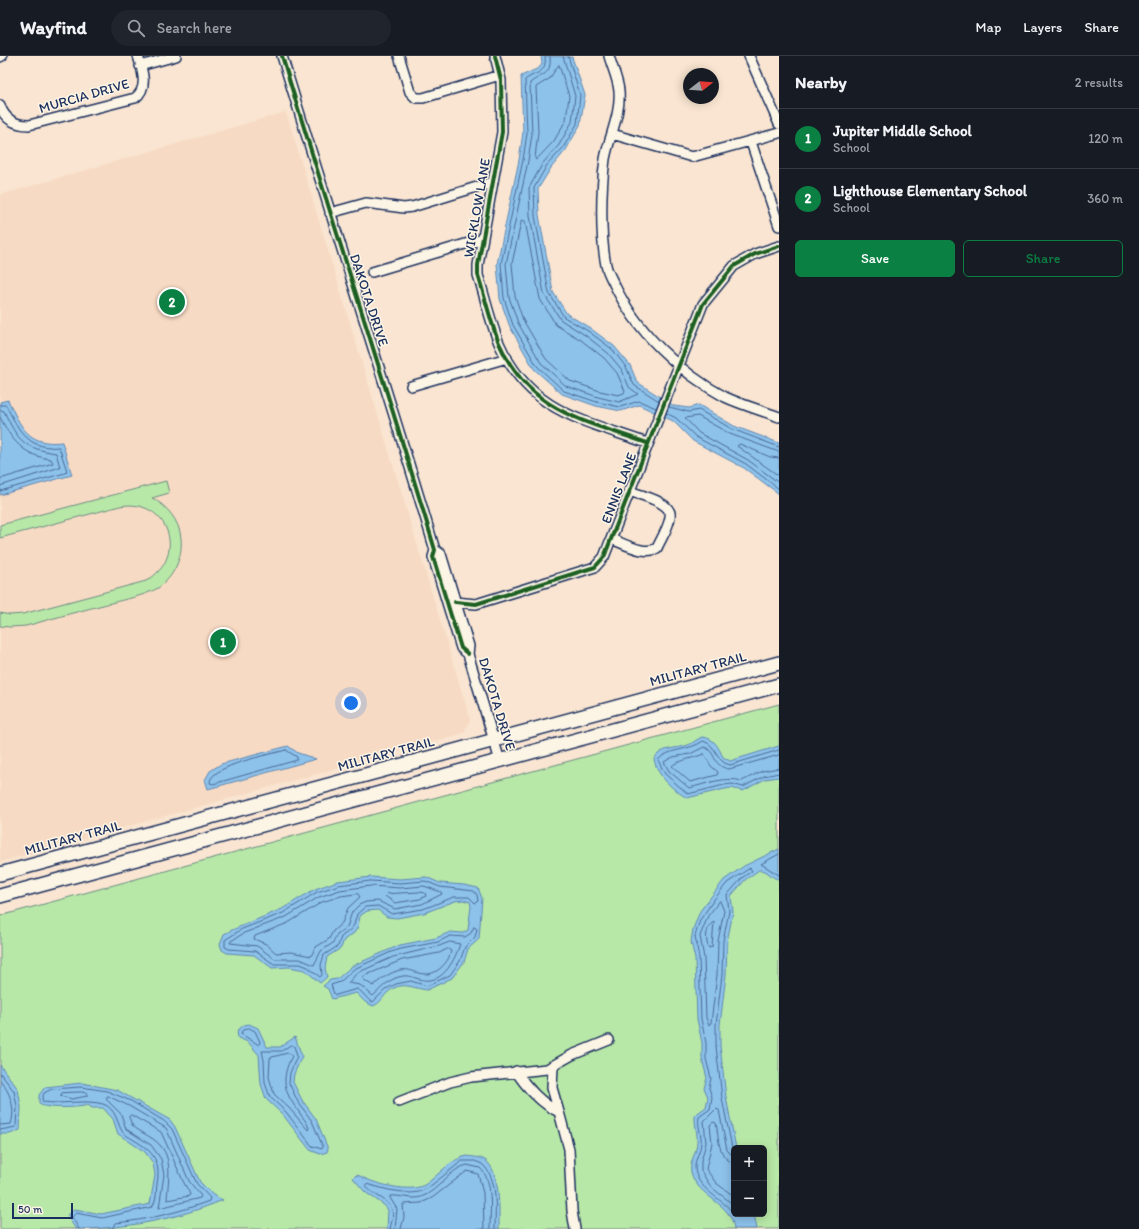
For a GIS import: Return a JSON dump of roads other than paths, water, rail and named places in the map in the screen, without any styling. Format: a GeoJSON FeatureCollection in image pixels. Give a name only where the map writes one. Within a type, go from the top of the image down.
{"type":"FeatureCollection","features":[{"type":"Feature","properties":{"kind":"main road","name":"MILITARY TRAIL"},"geometry":{"type":"LineString","coordinates":[[0,874],[779,663]]}},
{"type":"Feature","properties":{"kind":"main road"},"geometry":{"type":"LineString","coordinates":[[0,896],[779,685]]}},
{"type":"Feature","properties":{"kind":"street"},"geometry":{"type":"LineString","coordinates":[[138,56],[140,66]]}},
{"type":"Feature","properties":{"kind":"street","name":"MURCIA DRIVE"},"geometry":{"type":"LineString","coordinates":[[0,108],[9,120],[15,123],[29,125],[135,98],[140,95],[144,86],[140,66],[176,56]]}},
{"type":"Feature","properties":{"kind":"street","name":"DAKOTA DRIVE"},"geometry":{"type":"LineString","coordinates":[[282,56],[330,213],[392,405],[435,550],[433,557],[461,648],[468,654]]}},
{"type":"Feature","properties":{"kind":"street"},"geometry":{"type":"LineString","coordinates":[[399,56],[410,92],[416,98],[423,98],[500,75]]}},
{"type":"Feature","properties":{"kind":"street","name":"WICKLOW LANE"},"geometry":{"type":"LineString","coordinates":[[495,56],[500,75],[503,104],[502,132],[482,239],[478,275],[499,342],[507,358],[529,390],[550,405],[571,417],[647,443]]}},
{"type":"Feature","properties":{"kind":"street"},"geometry":{"type":"LineString","coordinates":[[609,56],[619,91],[618,106],[605,159],[602,208],[603,246],[606,266],[628,310],[653,341],[680,365],[706,386],[727,398],[779,417]]}},
{"type":"Feature","properties":{"kind":"street"},"geometry":{"type":"LineString","coordinates":[[749,56],[779,124]]}},
{"type":"Feature","properties":{"kind":"street"},"geometry":{"type":"LineString","coordinates":[[612,134],[692,157],[751,142],[779,133]]}},
{"type":"Feature","properties":{"kind":"street"},"geometry":{"type":"LineString","coordinates":[[751,142],[779,226]]}},
{"type":"Feature","properties":{"kind":"street"},"geometry":{"type":"LineString","coordinates":[[330,213],[366,204],[404,208],[412,207],[493,182]]}},
{"type":"Feature","properties":{"kind":"street"},"geometry":{"type":"LineString","coordinates":[[372,272],[482,239]]}},
{"type":"Feature","properties":{"kind":"street","name":"ENNIS LANE"},"geometry":{"type":"LineString","coordinates":[[455,602],[476,604],[595,567],[604,557],[647,443],[670,390],[703,304],[734,266],[755,254],[779,246]]}},
{"type":"Feature","properties":{"kind":"street"},"geometry":{"type":"LineString","coordinates":[[411,386],[507,358]]}},
{"type":"Feature","properties":{"kind":"street"},"geometry":{"type":"LineString","coordinates":[[611,539],[647,551],[653,551],[657,548],[670,517],[670,510],[666,504],[629,491]]}},
{"type":"Feature","properties":{"kind":"street","name":"DAKOTA DRIVE"},"geometry":{"type":"LineString","coordinates":[[435,550],[441,554],[469,646],[468,654],[500,761]]}},
{"type":"Feature","properties":{"kind":"street"},"geometry":{"type":"LineString","coordinates":[[461,621],[468,611],[476,604]]}},
{"type":"Feature","properties":{"kind":"street"},"geometry":{"type":"LineString","coordinates":[[399,1102],[450,1082],[471,1076],[540,1070],[553,1067],[572,1055],[609,1040]]}},
{"type":"Feature","properties":{"kind":"street"},"geometry":{"type":"LineString","coordinates":[[553,1067],[552,1088],[569,1149],[572,1211],[575,1229]]}},
{"type":"Feature","properties":{"kind":"street"},"geometry":{"type":"LineString","coordinates":[[516,1071],[533,1093],[559,1112]]}},
{"type":"Feature","properties":{"kind":"water"},"geometry":{"type":"Polygon","coordinates":[[[541,56],[572,57],[585,95],[580,125],[566,150],[551,168],[538,189],[539,215],[553,292],[567,314],[590,328],[614,346],[630,365],[637,382],[674,406],[689,408],[699,405],[734,426],[779,443],[779,494],[744,468],[693,441],[673,421],[639,405],[621,411],[596,406],[562,394],[534,369],[510,327],[500,299],[497,264],[519,160],[523,132],[521,76],[539,68],[542,64],[541,56]]]}},
{"type":"Feature","properties":{"kind":"water"},"geometry":{"type":"Polygon","coordinates":[[[8,400],[17,419],[27,433],[33,438],[41,441],[62,442],[72,475],[0,495],[0,402],[8,400]]]}},
{"type":"Feature","properties":{"kind":"water"},"geometry":{"type":"Polygon","coordinates":[[[702,737],[713,741],[723,757],[730,761],[779,746],[779,777],[765,779],[743,791],[731,788],[687,798],[666,782],[658,771],[654,759],[664,750],[688,745],[702,737]]]}},
{"type":"Feature","properties":{"kind":"water"},"geometry":{"type":"Polygon","coordinates":[[[288,746],[298,753],[316,759],[208,789],[205,780],[210,771],[221,764],[288,746]]]}},
{"type":"Feature","properties":{"kind":"water"},"geometry":{"type":"Polygon","coordinates":[[[779,849],[779,879],[776,879],[765,871],[759,870],[745,880],[731,896],[733,912],[727,942],[726,975],[720,1025],[720,1046],[726,1097],[735,1145],[731,1145],[731,1217],[755,1217],[757,1229],[734,1229],[732,1220],[727,1212],[700,1188],[694,1181],[691,1172],[691,1164],[697,1142],[695,1115],[706,1107],[708,1097],[704,1088],[707,1078],[702,1059],[702,1043],[697,1019],[695,959],[691,942],[693,929],[700,911],[724,880],[744,866],[779,849]]]}},
{"type":"Feature","properties":{"kind":"water"},"geometry":{"type":"Polygon","coordinates":[[[371,877],[400,879],[426,877],[440,883],[478,888],[482,898],[479,939],[468,949],[464,962],[452,978],[427,990],[407,986],[397,987],[392,989],[380,1002],[373,1006],[365,1002],[356,993],[332,999],[328,989],[323,986],[330,980],[337,979],[352,966],[400,945],[436,938],[450,932],[463,933],[468,930],[471,906],[470,902],[463,900],[455,901],[424,913],[397,918],[387,917],[378,910],[367,911],[360,916],[358,927],[354,933],[344,940],[341,948],[327,957],[325,968],[327,977],[320,983],[305,970],[289,967],[272,968],[254,955],[227,953],[222,950],[220,944],[224,934],[282,909],[315,889],[338,881],[371,877]]]}},
{"type":"Feature","properties":{"kind":"water"},"geometry":{"type":"Polygon","coordinates":[[[249,1024],[258,1028],[267,1047],[280,1047],[295,1037],[302,1056],[294,1074],[293,1082],[302,1100],[316,1119],[328,1149],[327,1152],[320,1154],[310,1150],[283,1115],[266,1099],[261,1084],[259,1055],[248,1042],[238,1038],[237,1031],[244,1025],[249,1024]]]}},
{"type":"Feature","properties":{"kind":"water"},"geometry":{"type":"Polygon","coordinates":[[[0,1065],[18,1089],[21,1107],[20,1130],[10,1134],[0,1134],[0,1065]]]}},
{"type":"Feature","properties":{"kind":"water"},"geometry":{"type":"Polygon","coordinates":[[[82,1083],[117,1090],[170,1120],[175,1127],[200,1182],[213,1195],[223,1200],[188,1213],[151,1222],[95,1229],[76,1229],[68,1218],[68,1214],[75,1209],[101,1214],[150,1204],[155,1175],[153,1163],[145,1152],[118,1134],[113,1119],[103,1108],[92,1108],[88,1105],[48,1107],[39,1104],[39,1095],[45,1087],[82,1083]]]}},
{"type":"Feature","properties":{"kind":"water"},"geometry":{"type":"Polygon","coordinates":[[[467,1156],[485,1160],[490,1165],[494,1173],[498,1192],[499,1229],[387,1229],[388,1210],[384,1205],[365,1192],[353,1178],[356,1175],[393,1187],[420,1187],[426,1184],[455,1160],[467,1156]]]}},
{"type":"Feature","properties":{"kind":"place","name":"Lighthouse Elementary School"},"geometry":{"type":"Point","coordinates":[172,302]}},
{"type":"Feature","properties":{"kind":"place","name":"Jupiter Middle School"},"geometry":{"type":"Point","coordinates":[223,642]}}]}
